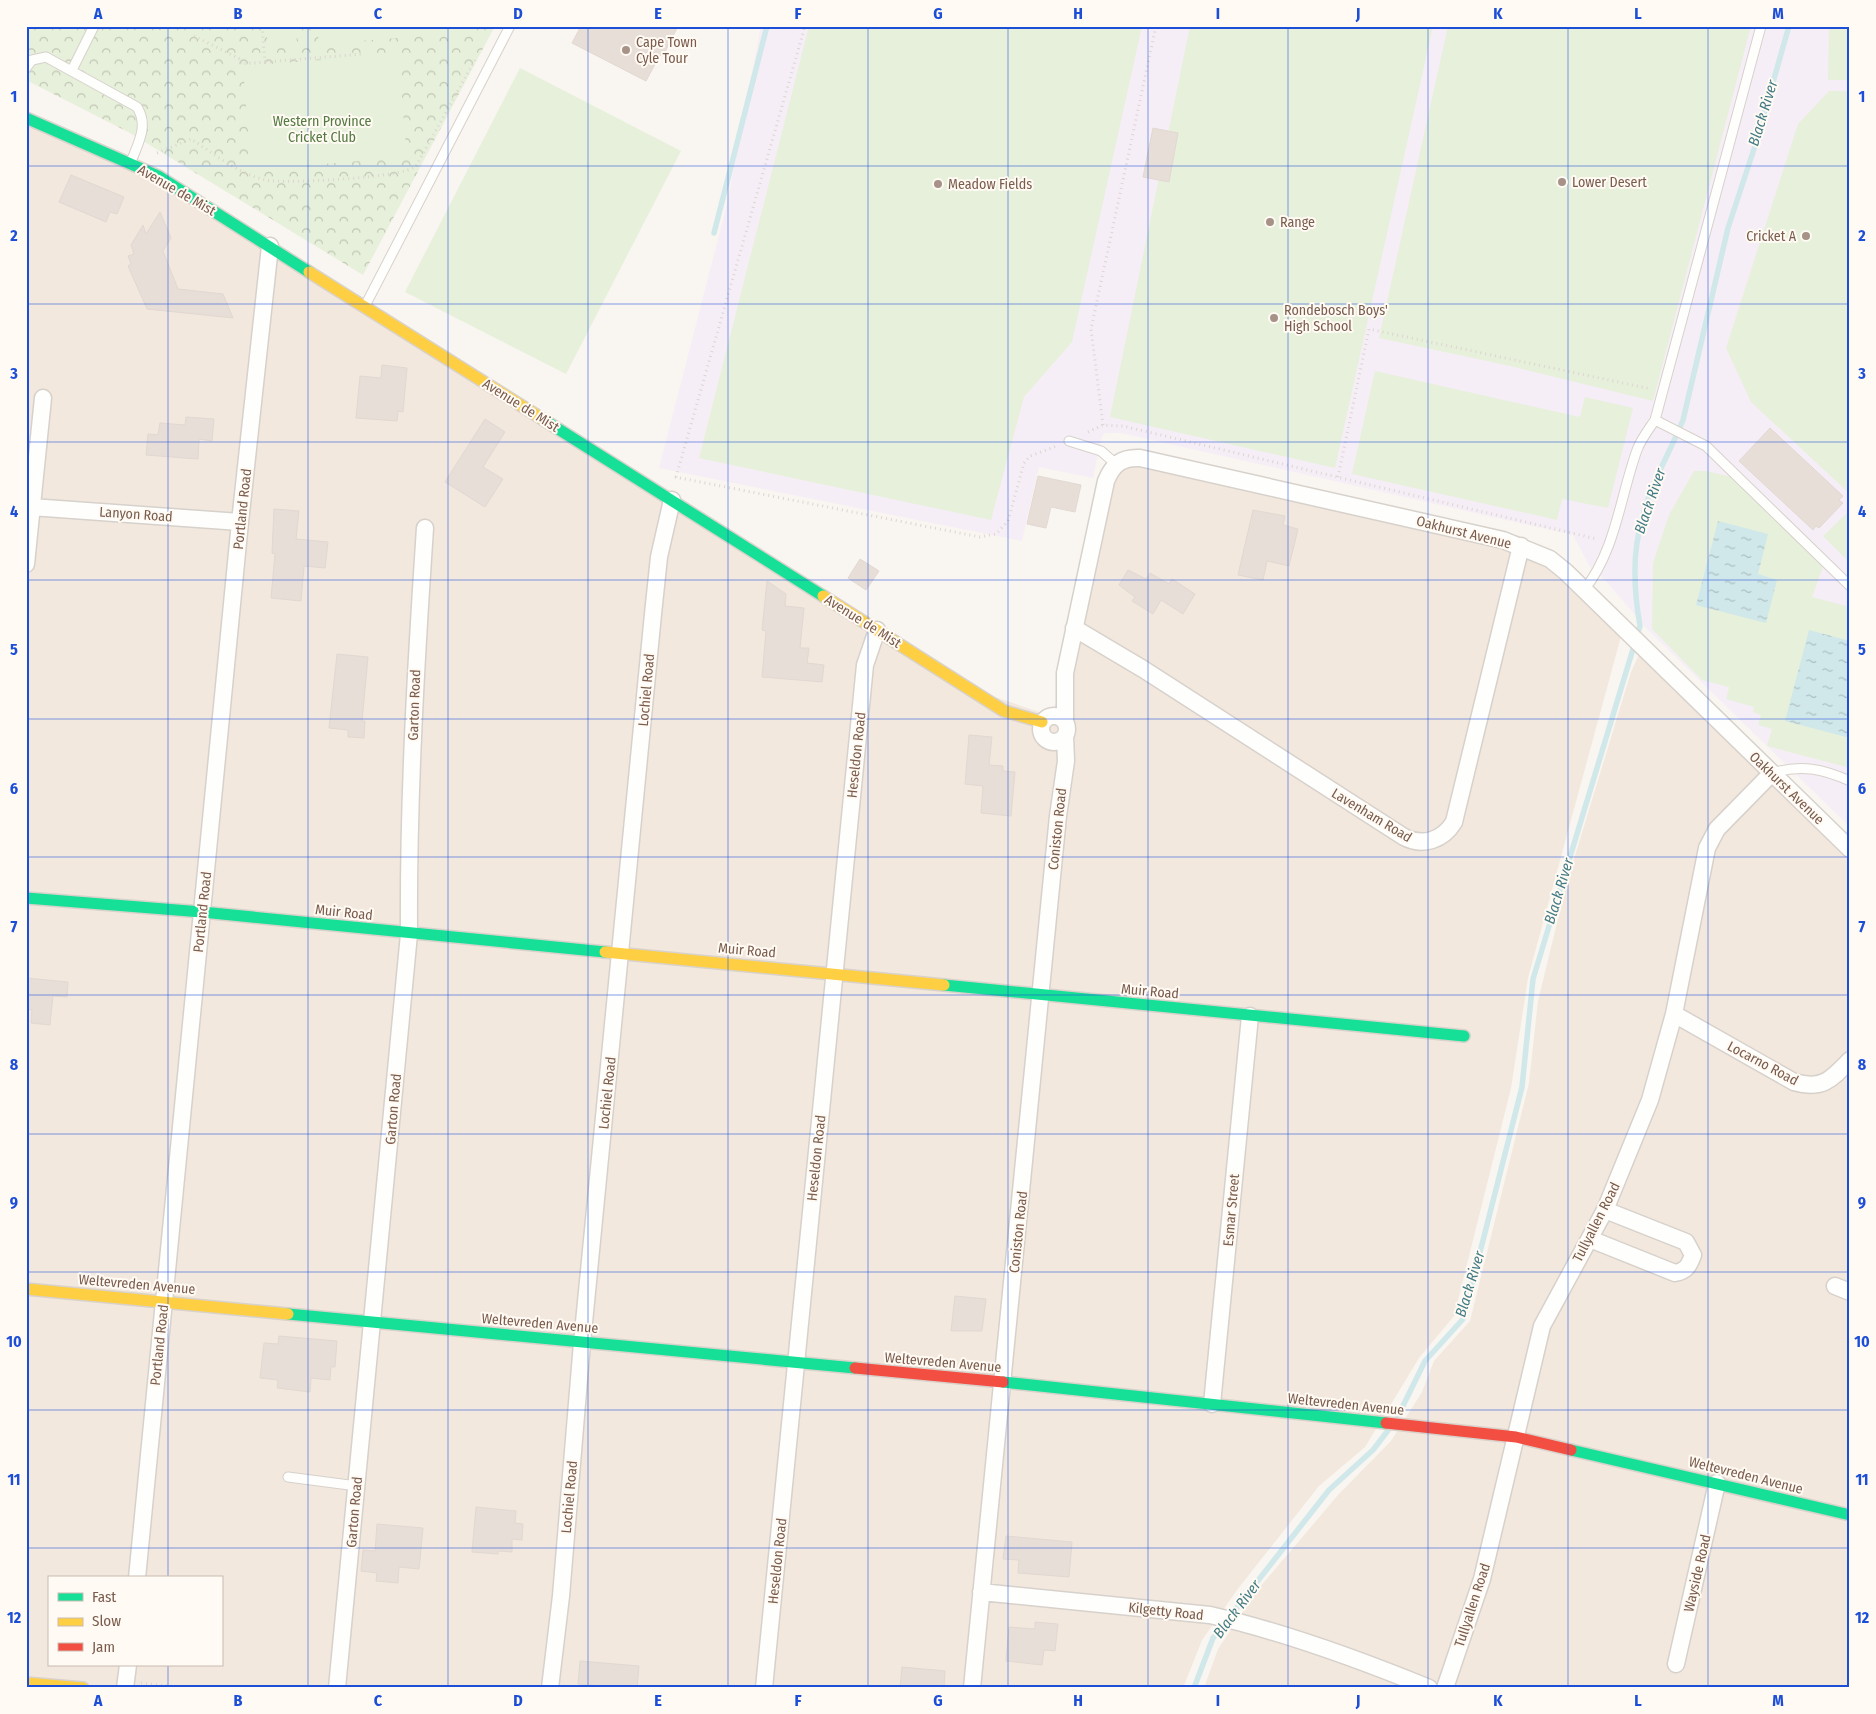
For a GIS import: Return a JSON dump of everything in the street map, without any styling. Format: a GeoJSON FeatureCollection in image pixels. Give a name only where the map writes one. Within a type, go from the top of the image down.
{"type":"FeatureCollection","features":[{"type":"Feature","properties":{"kind":"street","name":"Avenue de Mist"},"geometry":{"type":"LineString","coordinates":[[26,118],[158,176],[1004,711],[1019,726],[1053,729]]}},
{"type":"Feature","properties":{"kind":"street","name":"Portland Road"},"geometry":{"type":"LineString","coordinates":[[137,1576],[240,522],[270,246]]}},
{"type":"Feature","properties":{"kind":"street"},"geometry":{"type":"LineString","coordinates":[[26,564],[43,398]]}},
{"type":"Feature","properties":{"kind":"street","name":"Oakhurst Avenue"},"geometry":{"type":"LineString","coordinates":[[1116,464],[1125,458],[1140,458],[1503,540],[1522,546],[1550,559],[1850,849]]}},
{"type":"Feature","properties":{"kind":"street","name":"Coniston Road"},"geometry":{"type":"LineString","coordinates":[[972,1688],[1042,996],[1062,777],[1067,754],[1053,729],[1106,481],[1116,464]]}},
{"type":"Feature","properties":{"kind":"street","name":"Lochiel Road"},"geometry":{"type":"LineString","coordinates":[[550,1688],[561,1596],[582,1342],[660,557],[672,500]]}},
{"type":"Feature","properties":{"kind":"street","name":"Lanyon Road"},"geometry":{"type":"LineString","coordinates":[[31,507],[240,522]]}},
{"type":"Feature","properties":{"kind":"street","name":"Garton Road"},"geometry":{"type":"LineString","coordinates":[[338,1688],[409,934],[409,870],[415,681],[425,528]]}},
{"type":"Feature","properties":{"kind":"street","name":"Lavenham Road"},"geometry":{"type":"LineString","coordinates":[[1074,628],[1143,669],[1404,837],[1412,841],[1425,842],[1437,839],[1449,831],[1454,822],[1522,546]]}},
{"type":"Feature","properties":{"kind":"street","name":"Heseldon Road"},"geometry":{"type":"LineString","coordinates":[[764,1688],[865,665],[877,630]]}},
{"type":"Feature","properties":{"kind":"street","name":"Tullyallen Road"},"geometry":{"type":"LineString","coordinates":[[1445,1688],[1482,1579],[1516,1438],[1532,1361],[1542,1326],[1605,1210],[1650,1100],[1674,1014],[1707,848],[1717,829],[1772,773]]}},
{"type":"Feature","properties":{"kind":"street","name":"Muir Road"},"geometry":{"type":"LineString","coordinates":[[26,898],[202,912],[409,934],[834,973],[1042,996],[1464,1036]]}},
{"type":"Feature","properties":{"kind":"street","name":"Locarno Road"},"geometry":{"type":"LineString","coordinates":[[1674,1014],[1794,1082],[1808,1086],[1821,1084],[1835,1076],[1850,1060]]}},
{"type":"Feature","properties":{"kind":"street","name":"Esmar Street"},"geometry":{"type":"LineString","coordinates":[[1212,1404],[1250,1016]]}},
{"type":"Feature","properties":{"kind":"street"},"geometry":{"type":"LineString","coordinates":[[1590,1240],[1675,1273],[1682,1271],[1690,1264],[1693,1255],[1686,1242],[1605,1210]]}},
{"type":"Feature","properties":{"kind":"street","name":"Weltevreden Avenue"},"geometry":{"type":"LineString","coordinates":[[26,1289],[797,1364],[1002,1382],[1516,1438],[1850,1515]]}},
{"type":"Feature","properties":{"kind":"street","name":"Wayside Road"},"geometry":{"type":"LineString","coordinates":[[1676,1664],[1717,1483]]}},
{"type":"Feature","properties":{"kind":"street","name":"Kilgetty Road"},"geometry":{"type":"LineString","coordinates":[[981,1592],[1210,1616],[1245,1624],[1380,1668],[1429,1688]]}},
{"type":"Feature","properties":{"kind":"street"},"geometry":{"type":"LineString","coordinates":[[125,1688],[128,1666]]}},
{"type":"Feature","properties":{"kind":"street"},"geometry":{"type":"LineString","coordinates":[[26,1683],[81,1688]]}},
{"type":"Feature","properties":{"kind":"lane"},"geometry":{"type":"LineString","coordinates":[[72,70],[94,26]]}},
{"type":"Feature","properties":{"kind":"lane"},"geometry":{"type":"LineString","coordinates":[[365,306],[510,26]]}},
{"type":"Feature","properties":{"kind":"lane"},"geometry":{"type":"LineString","coordinates":[[1584,590],[1597,573],[1610,542],[1638,448],[1655,420],[1664,392],[1761,26]]}},
{"type":"Feature","properties":{"kind":"lane"},"geometry":{"type":"LineString","coordinates":[[26,68],[32,60],[42,57],[72,70],[137,107],[142,118],[143,132],[130,164]]}},
{"type":"Feature","properties":{"kind":"lane"},"geometry":{"type":"LineString","coordinates":[[1655,420],[1696,439],[1706,446],[1850,586]]}},
{"type":"Feature","properties":{"kind":"lane"},"geometry":{"type":"LineString","coordinates":[[1069,441],[1100,451],[1116,464]]}},
{"type":"Feature","properties":{"kind":"lane"},"geometry":{"type":"LineString","coordinates":[[1772,773],[1788,768],[1811,768],[1825,771],[1850,781]]}},
{"type":"Feature","properties":{"kind":"lane"},"geometry":{"type":"LineString","coordinates":[[288,1477],[357,1486]]}},
{"type":"Feature","properties":{"kind":"path"},"geometry":{"type":"LineString","coordinates":[[262,26],[265,62]]}},
{"type":"Feature","properties":{"kind":"path"},"geometry":{"type":"LineString","coordinates":[[676,477],[805,26]]}},
{"type":"Feature","properties":{"kind":"path"},"geometry":{"type":"LineString","coordinates":[[1103,425],[1091,329],[1156,26]]}},
{"type":"Feature","properties":{"kind":"path"},"geometry":{"type":"LineString","coordinates":[[194,36],[240,59],[241,64],[362,54]]}},
{"type":"Feature","properties":{"kind":"path"},"geometry":{"type":"LineString","coordinates":[[149,156],[190,139],[250,175],[264,180],[339,179],[406,172],[416,166],[479,52]]}},
{"type":"Feature","properties":{"kind":"path"},"geometry":{"type":"LineString","coordinates":[[1338,477],[1368,329],[1664,392]]}},
{"type":"Feature","properties":{"kind":"path"},"geometry":{"type":"LineString","coordinates":[[670,476],[980,537],[996,534],[1008,521],[1024,463],[1030,456],[1103,425],[1123,426],[1610,542]]}},
{"type":"Feature","properties":{"kind":"shaded area","name":"Rondebosch Boys' High School"},"geometry":{"type":"Polygon","coordinates":[[[761,26],[1850,26],[1850,827],[1647,629],[1606,581],[1590,567],[1573,535],[1121,433],[1105,433],[1102,436],[1093,478],[1039,467],[1022,541],[659,468],[727,204],[761,26]]]}},
{"type":"Feature","properties":{"kind":"shaded area"},"geometry":{"type":"Polygon","coordinates":[[[26,118],[130,164],[968,688],[1051,716],[1063,685],[1106,481],[1125,459],[1550,559],[1623,629],[1528,978],[1511,1088],[1454,1316],[1419,1358],[1365,1447],[1319,1486],[1237,1590],[1202,1640],[1183,1688],[26,1688],[26,118]]]}},
{"type":"Feature","properties":{"kind":"shaded area"},"geometry":{"type":"Polygon","coordinates":[[[1642,648],[1850,849],[1850,1688],[1204,1688],[1218,1649],[1260,1587],[1338,1495],[1391,1441],[1422,1392],[1434,1361],[1470,1321],[1529,1083],[1538,1001],[1567,882],[1631,672],[1642,648]]]}},
{"type":"Feature","properties":{"kind":"green space","name":"Western Province Cricket Club"},"geometry":{"type":"Polygon","coordinates":[[[26,26],[495,26],[363,275],[130,133],[26,80],[26,26]]]}},
{"type":"Feature","properties":{"kind":"green space"},"geometry":{"type":"Polygon","coordinates":[[[266,26],[296,26],[297,45],[268,47],[266,26]]]}},
{"type":"Feature","properties":{"kind":"green space"},"geometry":{"type":"Polygon","coordinates":[[[317,26],[474,26],[475,32],[319,44],[317,26]]]}},
{"type":"Feature","properties":{"kind":"green space","name":"Meadow Fields"},"geometry":{"type":"Polygon","coordinates":[[[809,26],[1142,26],[1072,342],[1024,397],[991,520],[699,458],[809,26]]]}},
{"type":"Feature","properties":{"kind":"green space","name":"Range"},"geometry":{"type":"Polygon","coordinates":[[[1190,26],[1433,26],[1335,468],[1110,417],[1190,26]]]}},
{"type":"Feature","properties":{"kind":"green space","name":"Lower Desert"},"geometry":{"type":"Polygon","coordinates":[[[1448,26],[1751,26],[1653,401],[1510,366],[1379,338],[1448,26]]]}},
{"type":"Feature","properties":{"kind":"green space"},"geometry":{"type":"Polygon","coordinates":[[[1829,26],[1850,26],[1850,80],[1828,80],[1829,26]]]}},
{"type":"Feature","properties":{"kind":"green space"},"geometry":{"type":"Polygon","coordinates":[[[398,54],[407,157],[251,170],[243,66],[398,54]]]}},
{"type":"Feature","properties":{"kind":"green space"},"geometry":{"type":"Polygon","coordinates":[[[520,68],[681,151],[566,374],[405,292],[520,68]]]}},
{"type":"Feature","properties":{"kind":"green space","name":"Cricket A"},"geometry":{"type":"Polygon","coordinates":[[[1829,91],[1850,91],[1850,494],[1751,402],[1726,348],[1798,124],[1829,91]]]}},
{"type":"Feature","properties":{"kind":"green space"},"geometry":{"type":"Polygon","coordinates":[[[1375,371],[1580,417],[1585,397],[1633,408],[1608,508],[1562,499],[1557,520],[1352,474],[1375,371]]]}},
{"type":"Feature","properties":{"kind":"green space"},"geometry":{"type":"Polygon","coordinates":[[[1694,471],[1706,471],[1732,477],[1823,567],[1812,597],[1850,607],[1850,768],[1767,746],[1772,729],[1758,725],[1761,715],[1753,712],[1754,707],[1726,699],[1729,687],[1702,680],[1652,629],[1653,563],[1669,515],[1694,471]]]}},
{"type":"Feature","properties":{"kind":"green space"},"geometry":{"type":"Polygon","coordinates":[[[1850,510],[1850,563],[1823,536],[1850,510]]]}},
{"type":"Feature","properties":{"kind":"water"},"geometry":{"type":"Polygon","coordinates":[[[1718,521],[1768,534],[1758,574],[1777,580],[1766,623],[1696,605],[1718,521]]]}},
{"type":"Feature","properties":{"kind":"water"},"geometry":{"type":"Polygon","coordinates":[[[1809,630],[1850,641],[1850,738],[1785,721],[1809,630]]]}},
{"type":"Feature","properties":{"kind":"building","name":"Cape Town Cyle Tour"},"geometry":{"type":"Polygon","coordinates":[[[581,26],[678,26],[663,56],[660,55],[646,81],[572,43],[581,26]]]}},
{"type":"Feature","properties":{"kind":"building"},"geometry":{"type":"Polygon","coordinates":[[[1153,128],[1178,133],[1169,182],[1143,177],[1153,128]]]}},
{"type":"Feature","properties":{"kind":"building"},"geometry":{"type":"Polygon","coordinates":[[[71,175],[124,197],[117,214],[110,212],[106,222],[59,202],[71,175]]]}},
{"type":"Feature","properties":{"kind":"building"},"geometry":{"type":"Polygon","coordinates":[[[160,212],[171,238],[163,251],[178,289],[223,294],[233,318],[147,309],[128,266],[131,264],[128,256],[134,254],[131,245],[143,225],[146,234],[160,212]]]}},
{"type":"Feature","properties":{"kind":"building"},"geometry":{"type":"Polygon","coordinates":[[[382,365],[407,368],[403,412],[398,411],[397,421],[356,418],[360,376],[381,378],[382,365]]]}},
{"type":"Feature","properties":{"kind":"building"},"geometry":{"type":"Polygon","coordinates":[[[186,417],[214,419],[212,441],[199,439],[198,459],[146,455],[148,434],[158,435],[160,423],[185,425],[186,417]]]}},
{"type":"Feature","properties":{"kind":"building"},"geometry":{"type":"Polygon","coordinates":[[[485,419],[505,432],[483,467],[503,479],[485,507],[445,482],[485,419]]]}},
{"type":"Feature","properties":{"kind":"building"},"geometry":{"type":"Polygon","coordinates":[[[1770,428],[1843,496],[1839,500],[1843,503],[1819,528],[1816,526],[1813,530],[1739,461],[1770,428]]]}},
{"type":"Feature","properties":{"kind":"building"},"geometry":{"type":"Polygon","coordinates":[[[1038,476],[1081,485],[1075,512],[1051,507],[1046,528],[1027,524],[1038,476]]]}},
{"type":"Feature","properties":{"kind":"building"},"geometry":{"type":"Polygon","coordinates":[[[274,509],[299,511],[296,539],[328,542],[325,568],[304,566],[301,601],[271,598],[275,554],[272,553],[274,509]]]}},
{"type":"Feature","properties":{"kind":"building"},"geometry":{"type":"Polygon","coordinates":[[[1253,510],[1285,516],[1283,525],[1298,529],[1289,566],[1267,561],[1263,580],[1238,575],[1253,510]]]}},
{"type":"Feature","properties":{"kind":"building"},"geometry":{"type":"Polygon","coordinates":[[[860,559],[879,571],[866,590],[848,578],[860,559]]]}},
{"type":"Feature","properties":{"kind":"building"},"geometry":{"type":"Polygon","coordinates":[[[1128,570],[1146,579],[1150,573],[1169,584],[1172,579],[1195,594],[1183,614],[1161,600],[1153,614],[1132,601],[1135,597],[1119,585],[1128,570]]]}},
{"type":"Feature","properties":{"kind":"building"},"geometry":{"type":"Polygon","coordinates":[[[767,581],[786,594],[785,606],[804,608],[800,648],[809,648],[807,663],[824,665],[822,682],[762,677],[766,631],[762,630],[767,581]]]}},
{"type":"Feature","properties":{"kind":"building"},"geometry":{"type":"Polygon","coordinates":[[[337,654],[368,657],[362,721],[365,721],[364,738],[348,737],[348,730],[329,728],[337,654]]]}},
{"type":"Feature","properties":{"kind":"building"},"geometry":{"type":"Polygon","coordinates":[[[969,735],[992,737],[989,765],[1003,766],[1003,771],[1015,772],[1011,816],[981,813],[983,786],[965,784],[969,735]]]}},
{"type":"Feature","properties":{"kind":"building"},"geometry":{"type":"Polygon","coordinates":[[[26,978],[68,982],[67,997],[53,996],[50,1025],[31,1023],[32,1010],[26,1009],[26,978]]]}},
{"type":"Feature","properties":{"kind":"building"},"geometry":{"type":"Polygon","coordinates":[[[955,1296],[986,1299],[982,1331],[951,1331],[955,1296]]]}},
{"type":"Feature","properties":{"kind":"building"},"geometry":{"type":"Polygon","coordinates":[[[279,1336],[337,1341],[335,1367],[331,1367],[330,1380],[311,1378],[310,1392],[277,1388],[278,1380],[260,1378],[264,1343],[278,1344],[279,1336]]]}},
{"type":"Feature","properties":{"kind":"building"},"geometry":{"type":"Polygon","coordinates":[[[476,1507],[516,1511],[515,1523],[523,1524],[522,1540],[512,1539],[512,1552],[498,1551],[498,1554],[472,1552],[476,1507]]]}},
{"type":"Feature","properties":{"kind":"building"},"geometry":{"type":"Polygon","coordinates":[[[377,1524],[423,1528],[419,1569],[399,1567],[398,1583],[376,1581],[377,1573],[361,1571],[363,1550],[375,1551],[377,1524]]]}},
{"type":"Feature","properties":{"kind":"building"},"geometry":{"type":"Polygon","coordinates":[[[1006,1536],[1072,1542],[1069,1577],[1018,1573],[1019,1560],[1003,1559],[1006,1536]]]}},
{"type":"Feature","properties":{"kind":"building"},"geometry":{"type":"Polygon","coordinates":[[[1035,1622],[1058,1624],[1055,1651],[1044,1650],[1042,1665],[1006,1661],[1009,1627],[1035,1629],[1035,1622]]]}},
{"type":"Feature","properties":{"kind":"building"},"geometry":{"type":"Polygon","coordinates":[[[580,1661],[639,1666],[637,1688],[603,1688],[603,1686],[578,1684],[580,1661]]]}},
{"type":"Feature","properties":{"kind":"building"},"geometry":{"type":"Polygon","coordinates":[[[902,1667],[945,1671],[944,1688],[900,1688],[902,1667]]]}},
{"type":"Feature","properties":{"kind":"waterway"},"geometry":{"type":"LineString","coordinates":[[714,233],[767,26]]}},
{"type":"Feature","properties":{"kind":"waterway","name":"Black River"},"geometry":{"type":"LineString","coordinates":[[1397,1418],[1425,1361],[1463,1319],[1522,1087],[1533,979],[1640,626],[1635,589],[1635,572],[1641,521],[1653,486],[1683,420],[1728,228],[1754,149],[1789,26]]}},
{"type":"Feature","properties":{"kind":"waterway","name":"Black River"},"geometry":{"type":"LineString","coordinates":[[1194,1688],[1213,1638],[1329,1490],[1373,1450],[1389,1429]]}},
{"type":"Feature","properties":{"kind":"traffic: fast"},"geometry":{"type":"LineString","coordinates":[[26,118],[158,176],[309,272]]}},
{"type":"Feature","properties":{"kind":"traffic: fast"},"geometry":{"type":"LineString","coordinates":[[544,420],[823,596]]}},
{"type":"Feature","properties":{"kind":"traffic: fast"},"geometry":{"type":"LineString","coordinates":[[26,898],[202,912],[605,952]]}},
{"type":"Feature","properties":{"kind":"traffic: fast"},"geometry":{"type":"LineString","coordinates":[[944,985],[1464,1036]]}},
{"type":"Feature","properties":{"kind":"traffic: fast"},"geometry":{"type":"LineString","coordinates":[[288,1314],[855,1368]]}},
{"type":"Feature","properties":{"kind":"traffic: fast"},"geometry":{"type":"LineString","coordinates":[[1003,1382],[1386,1423]]}},
{"type":"Feature","properties":{"kind":"traffic: fast"},"geometry":{"type":"LineString","coordinates":[[1571,1450],[1850,1515]]}},
{"type":"Feature","properties":{"kind":"traffic: slow"},"geometry":{"type":"LineString","coordinates":[[309,272],[544,420]]}},
{"type":"Feature","properties":{"kind":"traffic: slow"},"geometry":{"type":"LineString","coordinates":[[823,596],[1004,711],[1042,722]]}},
{"type":"Feature","properties":{"kind":"traffic: slow"},"geometry":{"type":"LineString","coordinates":[[605,952],[944,985]]}},
{"type":"Feature","properties":{"kind":"traffic: slow"},"geometry":{"type":"LineString","coordinates":[[26,1289],[288,1314]]}},
{"type":"Feature","properties":{"kind":"traffic: slow"},"geometry":{"type":"LineString","coordinates":[[26,1683],[83,1688]]}},
{"type":"Feature","properties":{"kind":"traffic: jam"},"geometry":{"type":"LineString","coordinates":[[855,1368],[1003,1382]]}},
{"type":"Feature","properties":{"kind":"traffic: jam"},"geometry":{"type":"LineString","coordinates":[[1386,1423],[1516,1437],[1571,1450]]}},
{"type":"Feature","properties":{"kind":"place","name":"Cape Town Cyle Tour"},"geometry":{"type":"Point","coordinates":[626,50]}},
{"type":"Feature","properties":{"kind":"place","name":"Lower Desert"},"geometry":{"type":"Point","coordinates":[1562,182]}},
{"type":"Feature","properties":{"kind":"place","name":"Meadow Fields"},"geometry":{"type":"Point","coordinates":[938,184]}},
{"type":"Feature","properties":{"kind":"place","name":"Range"},"geometry":{"type":"Point","coordinates":[1270,222]}},
{"type":"Feature","properties":{"kind":"place","name":"Cricket A"},"geometry":{"type":"Point","coordinates":[1806,236]}},
{"type":"Feature","properties":{"kind":"place","name":"Rondebosch Boys' High School"},"geometry":{"type":"Point","coordinates":[1274,318]}}]}
